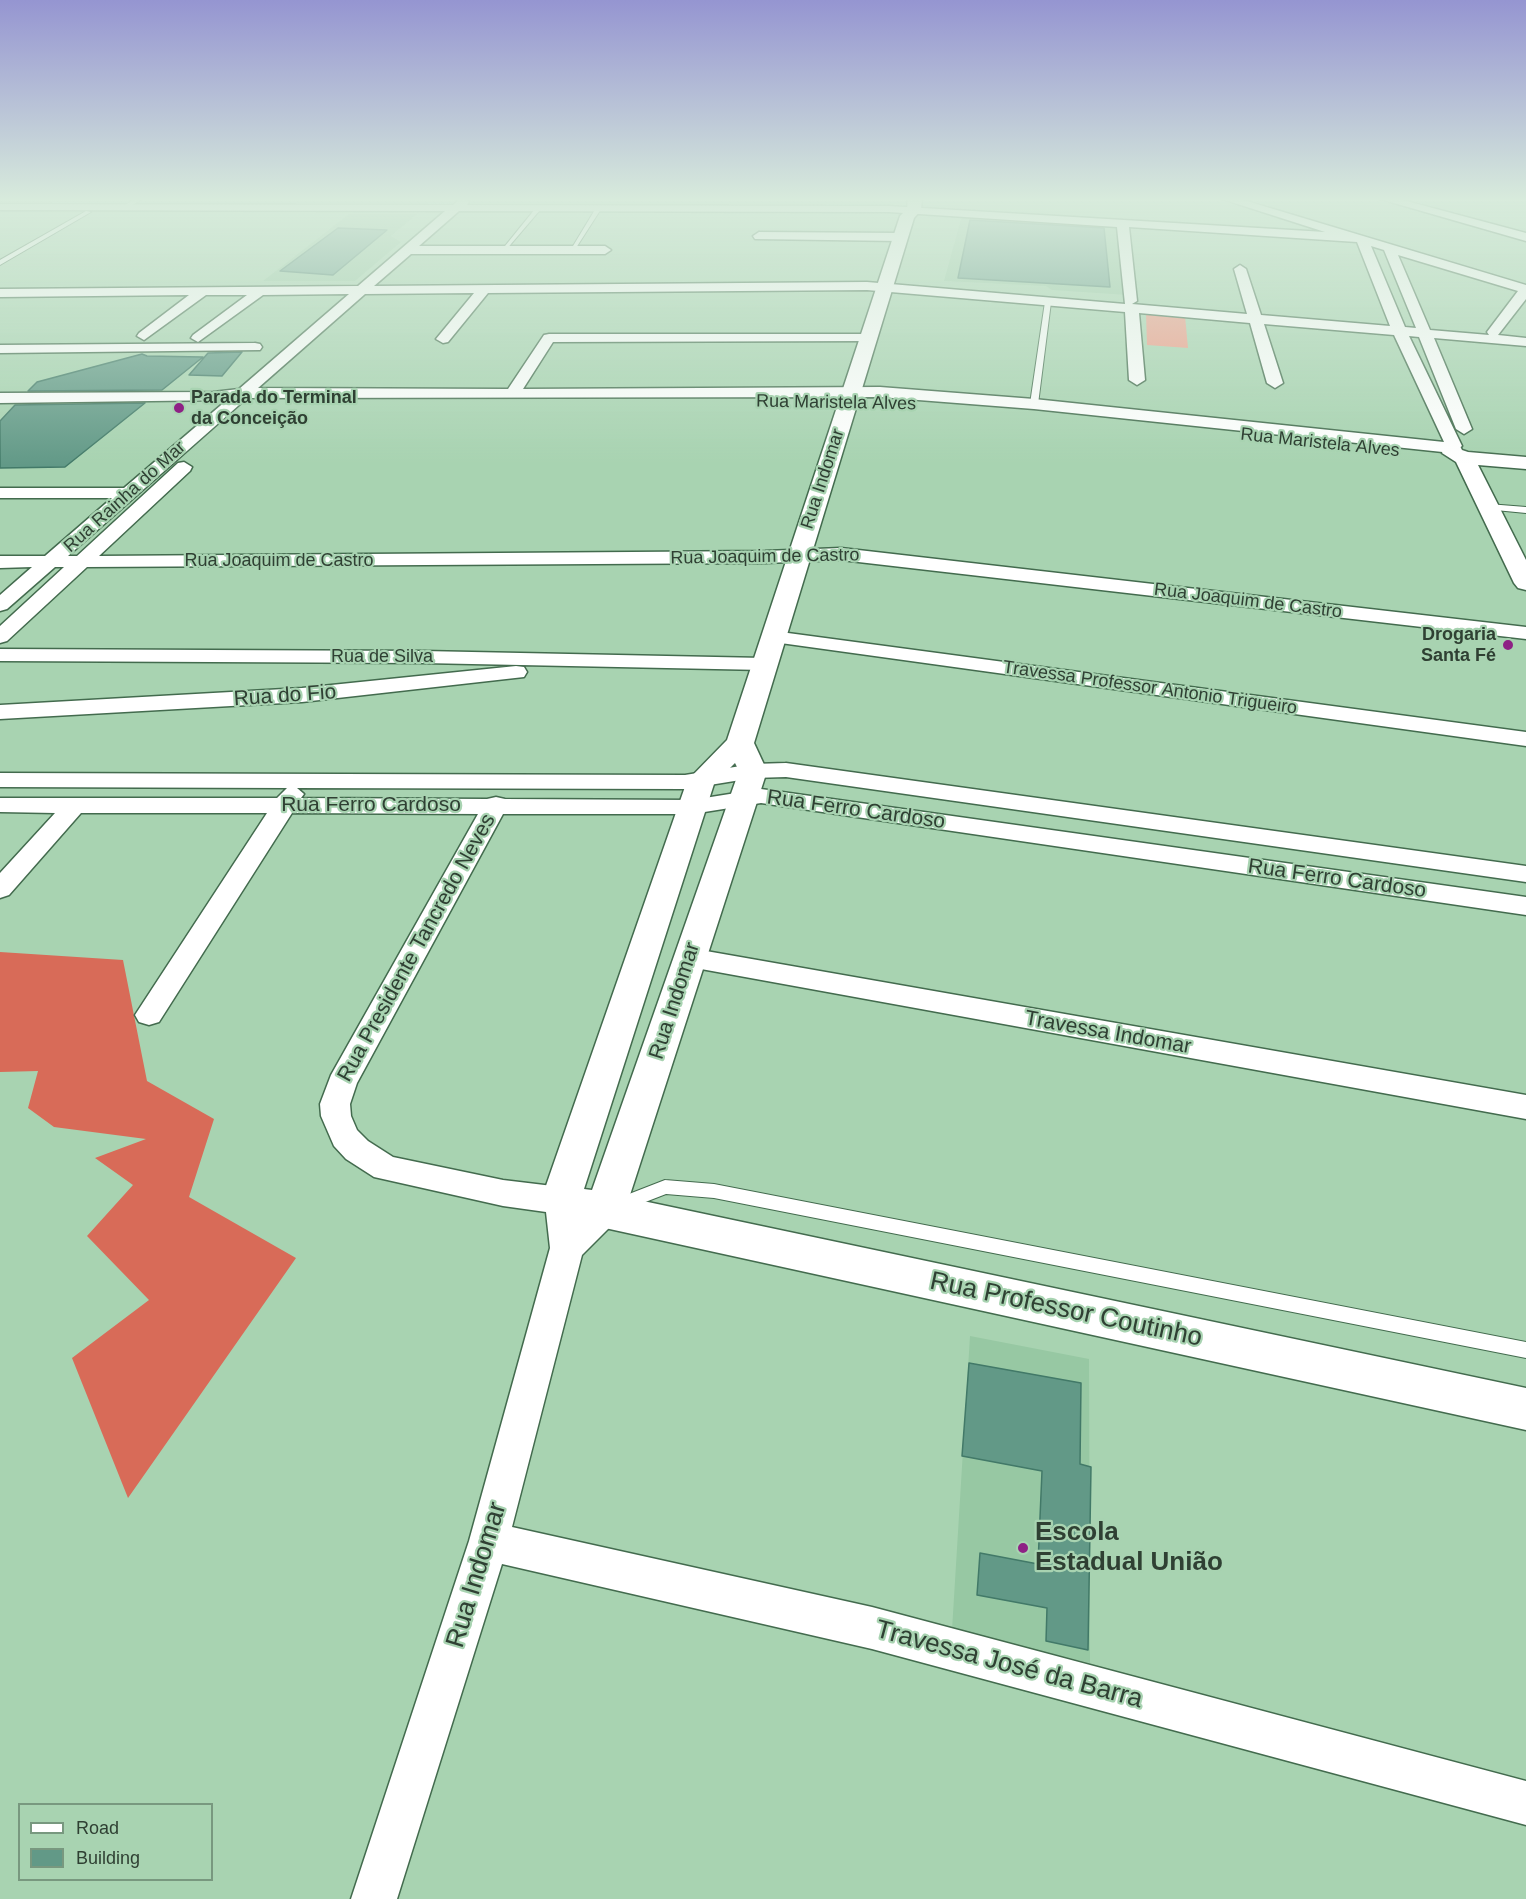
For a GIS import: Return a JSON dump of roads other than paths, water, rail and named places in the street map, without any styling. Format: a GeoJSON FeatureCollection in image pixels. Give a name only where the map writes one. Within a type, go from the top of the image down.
{"type":"FeatureCollection","features":[{"type":"Feature","properties":{"kind":"street"},"geometry":{"type":"LineString","coordinates":[[29,288],[201,293],[364,288]]}},
{"type":"Feature","properties":{"kind":"street","name":"Rua Rainha do Mar"},"geometry":{"type":"LineString","coordinates":[[95,549],[248,397],[364,288]]}},
{"type":"Feature","properties":{"kind":"street"},"geometry":{"type":"LineString","coordinates":[[443,339],[485,288]]}},
{"type":"Feature","properties":{"kind":"street"},"geometry":{"type":"LineString","coordinates":[[0,293],[71,290],[560,288]]}},
{"type":"Feature","properties":{"kind":"street","name":"Rua Indomar"},"geometry":{"type":"LineString","coordinates":[[567,1248],[605,1211],[689,958],[745,770],[764,664],[868,338],[879,288]]}},
{"type":"Feature","properties":{"kind":"street"},"geometry":{"type":"LineString","coordinates":[[903,288],[1397,326],[1526,342]]}},
{"type":"Feature","properties":{"kind":"street"},"geometry":{"type":"LineString","coordinates":[[1129,288],[1137,380]]}},
{"type":"Feature","properties":{"kind":"street"},"geometry":{"type":"LineString","coordinates":[[1246,288],[1275,383]]}},
{"type":"Feature","properties":{"kind":"street"},"geometry":{"type":"LineString","coordinates":[[1380,288],[1397,326],[1466,453]]}},
{"type":"Feature","properties":{"kind":"street"},"geometry":{"type":"LineString","coordinates":[[1406,288],[1424,329],[1466,453],[1485,501],[1526,583]]}},
{"type":"Feature","properties":{"kind":"street"},"geometry":{"type":"LineString","coordinates":[[1494,332],[1526,289]]}},
{"type":"Feature","properties":{"kind":"street"},"geometry":{"type":"LineString","coordinates":[[0,305],[19,293]]}},
{"type":"Feature","properties":{"kind":"street"},"geometry":{"type":"LineString","coordinates":[[144,336],[201,293]]}},
{"type":"Feature","properties":{"kind":"street"},"geometry":{"type":"LineString","coordinates":[[198,338],[258,293]]}},
{"type":"Feature","properties":{"kind":"street"},"geometry":{"type":"LineString","coordinates":[[1014,295],[1047,302],[1131,305]]}},
{"type":"Feature","properties":{"kind":"street"},"geometry":{"type":"LineString","coordinates":[[1424,329],[1526,335]]}},
{"type":"Feature","properties":{"kind":"street"},"geometry":{"type":"LineString","coordinates":[[512,394],[549,338],[868,338]]}},
{"type":"Feature","properties":{"kind":"street"},"geometry":{"type":"LineString","coordinates":[[0,361],[7,349],[255,348]]}},
{"type":"Feature","properties":{"kind":"street","name":"Rua Maristela Alves"},"geometry":{"type":"LineString","coordinates":[[0,398],[850,397],[903,393],[1034,404],[1466,453],[1526,462]]}},
{"type":"Feature","properties":{"kind":"street","name":"Rua Maristela Alves"},"geometry":{"type":"LineString","coordinates":[[248,397],[512,394],[850,397],[1466,453],[1526,453]]}},
{"type":"Feature","properties":{"kind":"street","name":"Rua Rainha do Mar"},"geometry":{"type":"LineString","coordinates":[[0,637],[127,493],[248,397]]}},
{"type":"Feature","properties":{"kind":"street"},"geometry":{"type":"LineString","coordinates":[[0,493],[127,493]]}},
{"type":"Feature","properties":{"kind":"street","name":"Rua Joaquim de Castro"},"geometry":{"type":"LineString","coordinates":[[0,549],[73,556],[801,550],[827,541],[875,544],[1526,618]]}},
{"type":"Feature","properties":{"kind":"street","name":"Rua Joaquim de Castro"},"geometry":{"type":"LineString","coordinates":[[0,562],[52,563],[95,549],[774,546],[821,554],[863,556],[1526,633]]}},
{"type":"Feature","properties":{"kind":"street","name":"Rua Rainha do Mar"},"geometry":{"type":"LineString","coordinates":[[0,605],[52,563]]}},
{"type":"Feature","properties":{"kind":"street","name":"Travessa Professor Antonio Trigueiro"},"geometry":{"type":"LineString","coordinates":[[773,637],[1526,739]]}},
{"type":"Feature","properties":{"kind":"street","name":"Rua de Silva"},"geometry":{"type":"LineString","coordinates":[[0,656],[423,657],[764,664]]}},
{"type":"Feature","properties":{"kind":"street","name":"Rua do Fio"},"geometry":{"type":"LineString","coordinates":[[0,712],[302,695],[462,680],[567,661]]}},
{"type":"Feature","properties":{"kind":"street","name":"Rua Indomar"},"geometry":{"type":"LineString","coordinates":[[374,1899],[489,1541],[567,1248],[561,1200],[696,794],[745,770]]}},
{"type":"Feature","properties":{"kind":"street","name":"Rua Ferro Cardoso"},"geometry":{"type":"LineString","coordinates":[[745,770],[761,796],[1526,906]]}},
{"type":"Feature","properties":{"kind":"street","name":"Rua Ferro Cardoso"},"geometry":{"type":"LineString","coordinates":[[0,805],[496,804],[696,794],[745,770],[786,770],[1526,874]]}},
{"type":"Feature","properties":{"kind":"street","name":"Rua Ferro Cardoso"},"geometry":{"type":"LineString","coordinates":[[0,780],[301,781],[696,794]]}},
{"type":"Feature","properties":{"kind":"street"},"geometry":{"type":"LineString","coordinates":[[149,1015],[301,781]]}},
{"type":"Feature","properties":{"kind":"street"},"geometry":{"type":"LineString","coordinates":[[870,811],[878,783]]}},
{"type":"Feature","properties":{"kind":"street"},"geometry":{"type":"LineString","coordinates":[[977,826],[980,797]]}},
{"type":"Feature","properties":{"kind":"street","name":"Rua Presidente Tancredo Neves"},"geometry":{"type":"LineString","coordinates":[[496,804],[342,1083],[335,1104],[336,1116],[345,1137],[357,1150],[386,1168],[503,1193],[561,1200],[605,1211]]}},
{"type":"Feature","properties":{"kind":"street"},"geometry":{"type":"LineString","coordinates":[[0,889],[75,805]]}},
{"type":"Feature","properties":{"kind":"street","name":"Travessa Indomar"},"geometry":{"type":"LineString","coordinates":[[689,958],[1526,1107]]}},
{"type":"Feature","properties":{"kind":"street","name":"Rua Professor Coutinho"},"geometry":{"type":"LineString","coordinates":[[605,1211],[1526,1409]]}},
{"type":"Feature","properties":{"kind":"street","name":"Travessa José da Barra"},"geometry":{"type":"LineString","coordinates":[[489,1541],[872,1628],[1526,1803]]}},
{"type":"Feature","properties":{"kind":"lane"},"geometry":{"type":"LineString","coordinates":[[1034,404],[1047,302]]}},
{"type":"Feature","properties":{"kind":"lane"},"geometry":{"type":"LineString","coordinates":[[1485,501],[1526,510]]}},
{"type":"Feature","properties":{"kind":"lane"},"geometry":{"type":"LineString","coordinates":[[605,1211],[665,1187],[714,1191],[1526,1350]]}},
{"type":"Feature","properties":{"kind":"place","name":"Parada do Terminal da Conceição"},"geometry":{"type":"Point","coordinates":[179,408]}},
{"type":"Feature","properties":{"kind":"place","name":"Drogaria Santa Fé"},"geometry":{"type":"Point","coordinates":[1508,645]}},
{"type":"Feature","properties":{"kind":"place","name":"Escola Estadual União"},"geometry":{"type":"Point","coordinates":[1023,1548]}}]}
